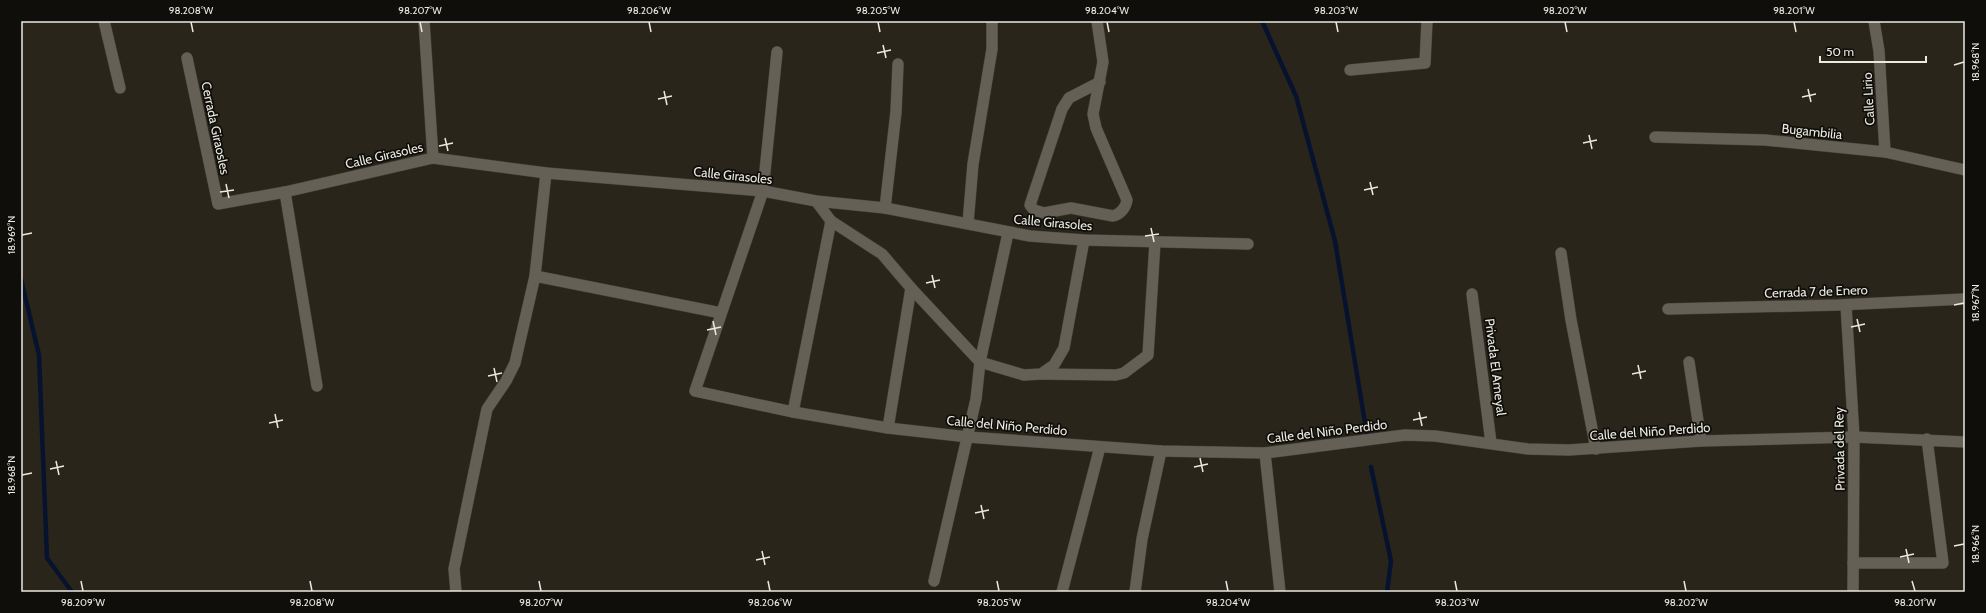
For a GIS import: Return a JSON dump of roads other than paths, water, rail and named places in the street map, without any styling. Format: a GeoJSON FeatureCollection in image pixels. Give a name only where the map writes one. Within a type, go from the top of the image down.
{"type":"FeatureCollection","features":[{"type":"Feature","properties":{"kind":"street"},"geometry":{"type":"LineString","coordinates":[[104,21],[120,88]]}},
{"type":"Feature","properties":{"kind":"street"},"geometry":{"type":"LineString","coordinates":[[424,21],[433,158]]}},
{"type":"Feature","properties":{"kind":"street"},"geometry":{"type":"LineString","coordinates":[[968,223],[973,164],[992,49],[992,21]]}},
{"type":"Feature","properties":{"kind":"street"},"geometry":{"type":"LineString","coordinates":[[1097,21],[1103,62],[1100,82],[1093,114],[1096,128],[1127,200],[1126,205],[1118,215],[1113,216],[1071,208],[1044,213],[1034,210],[1030,205],[1062,109],[1069,98],[1100,82]]}},
{"type":"Feature","properties":{"kind":"street"},"geometry":{"type":"LineString","coordinates":[[1350,70],[1425,63],[1427,21]]}},
{"type":"Feature","properties":{"kind":"street","name":"Calle Lirio"},"geometry":{"type":"LineString","coordinates":[[1874,21],[1879,51],[1885,152]]}},
{"type":"Feature","properties":{"kind":"street"},"geometry":{"type":"LineString","coordinates":[[535,276],[721,313],[763,191],[777,52]]}},
{"type":"Feature","properties":{"kind":"street","name":"Cerrada Giraosles"},"geometry":{"type":"LineString","coordinates":[[187,58],[218,204]]}},
{"type":"Feature","properties":{"kind":"street"},"geometry":{"type":"LineString","coordinates":[[885,208],[896,112],[898,64]]}},
{"type":"Feature","properties":{"kind":"street","name":"Bugambilia"},"geometry":{"type":"LineString","coordinates":[[1655,137],[1765,140],[1885,152],[1965,170]]}},
{"type":"Feature","properties":{"kind":"street","name":"Calle Girasoles"},"geometry":{"type":"LineString","coordinates":[[218,204],[285,192],[433,158],[546,173],[763,191],[816,201],[885,208],[968,223],[1008,233],[1084,240],[1248,244]]}},
{"type":"Feature","properties":{"kind":"street"},"geometry":{"type":"LineString","coordinates":[[456,592],[454,569],[486,410],[506,381],[515,363],[535,276],[546,173]]}},
{"type":"Feature","properties":{"kind":"street"},"geometry":{"type":"LineString","coordinates":[[285,192],[317,386]]}},
{"type":"Feature","properties":{"kind":"street"},"geometry":{"type":"LineString","coordinates":[[816,201],[830,221],[882,254],[911,288],[980,362],[1024,375],[1116,376],[1124,373],[1148,355],[1155,242]]}},
{"type":"Feature","properties":{"kind":"street"},"geometry":{"type":"LineString","coordinates":[[793,412],[830,221]]}},
{"type":"Feature","properties":{"kind":"street"},"geometry":{"type":"LineString","coordinates":[[934,581],[968,437],[976,399],[980,362],[1008,233]]}},
{"type":"Feature","properties":{"kind":"street"},"geometry":{"type":"LineString","coordinates":[[1041,374],[1054,366],[1064,348],[1084,240]]}},
{"type":"Feature","properties":{"kind":"street"},"geometry":{"type":"LineString","coordinates":[[1561,253],[1571,320],[1596,449]]}},
{"type":"Feature","properties":{"kind":"street"},"geometry":{"type":"LineString","coordinates":[[888,428],[911,288]]}},
{"type":"Feature","properties":{"kind":"street","name":"Privada El Ameyal"},"geometry":{"type":"LineString","coordinates":[[1472,294],[1491,443]]}},
{"type":"Feature","properties":{"kind":"street","name":"Cerrada 7 de Enero"},"geometry":{"type":"LineString","coordinates":[[1668,309],[1846,305],[1965,300]]}},
{"type":"Feature","properties":{"kind":"street","name":"Privada del Rey"},"geometry":{"type":"LineString","coordinates":[[1846,305],[1854,437],[1853,592]]}},
{"type":"Feature","properties":{"kind":"street","name":"Calle del Niño Perdido"},"geometry":{"type":"LineString","coordinates":[[721,313],[695,391],[793,412],[888,428],[968,437],[1161,451],[1266,454],[1405,435],[1435,436],[1528,449],[1596,449],[1701,441],[1854,437],[1927,439],[1965,442]]}},
{"type":"Feature","properties":{"kind":"street"},"geometry":{"type":"LineString","coordinates":[[1689,362],[1701,441]]}},
{"type":"Feature","properties":{"kind":"street"},"geometry":{"type":"LineString","coordinates":[[1853,563],[1943,563],[1927,439]]}},
{"type":"Feature","properties":{"kind":"street"},"geometry":{"type":"LineString","coordinates":[[1062,592],[1100,447]]}},
{"type":"Feature","properties":{"kind":"street"},"geometry":{"type":"LineString","coordinates":[[1135,592],[1142,539],[1161,451]]}},
{"type":"Feature","properties":{"kind":"street"},"geometry":{"type":"LineString","coordinates":[[1266,454],[1280,592]]}},
{"type":"Feature","properties":{"kind":"waterway"},"geometry":{"type":"LineString","coordinates":[[1262,21],[1296,96],[1335,241],[1367,435]]}},
{"type":"Feature","properties":{"kind":"waterway"},"geometry":{"type":"LineString","coordinates":[[21,279],[39,355],[47,558],[72,592]]}},
{"type":"Feature","properties":{"kind":"waterway"},"geometry":{"type":"LineString","coordinates":[[1371,467],[1391,561],[1387,592]]}}]}
